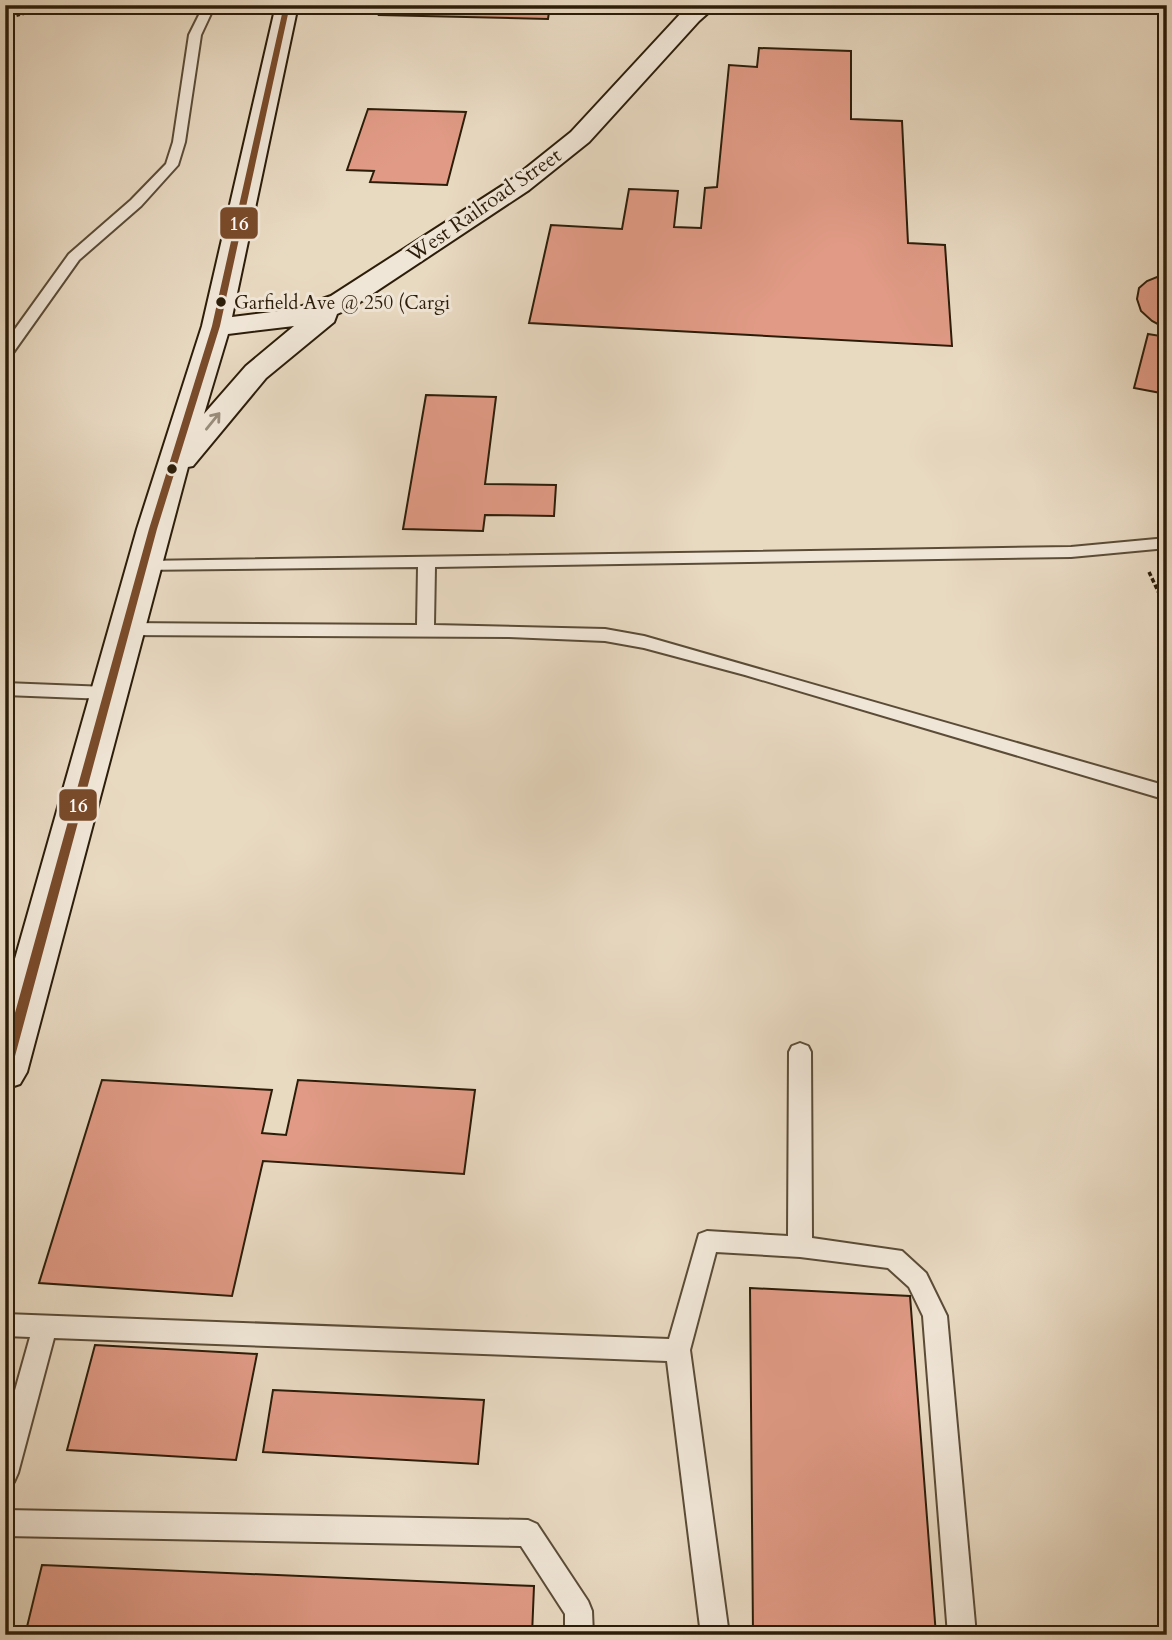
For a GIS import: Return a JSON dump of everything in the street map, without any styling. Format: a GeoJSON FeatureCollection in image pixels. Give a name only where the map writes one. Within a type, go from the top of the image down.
{"type":"FeatureCollection","features":[{"type":"Feature","properties":{"kind":"street"},"geometry":{"type":"LineString","coordinates":[[5,1072],[142,566],[216,326],[288,5]]}},
{"type":"Feature","properties":{"kind":"street","name":"West Railroad Street"},"geometry":{"type":"LineString","coordinates":[[216,326],[291,320],[341,302],[520,185],[580,137],[691,16],[706,5]]}},
{"type":"Feature","properties":{"kind":"street"},"geometry":{"type":"LineString","coordinates":[[170,474],[256,372],[341,302]]}},
{"type":"Feature","properties":{"kind":"lane"},"geometry":{"type":"LineString","coordinates":[[5,354],[74,257],[136,203],[172,165],[180,142],[195,35],[210,5]]}},
{"type":"Feature","properties":{"kind":"lane"},"geometry":{"type":"LineString","coordinates":[[142,566],[1071,552],[1167,543]]}},
{"type":"Feature","properties":{"kind":"lane"},"geometry":{"type":"LineString","coordinates":[[425,631],[427,561]]}},
{"type":"Feature","properties":{"kind":"lane"},"geometry":{"type":"LineString","coordinates":[[125,629],[605,635],[644,642],[1167,793]]}},
{"type":"Feature","properties":{"kind":"lane"},"geometry":{"type":"LineString","coordinates":[[5,689],[107,693]]}},
{"type":"Feature","properties":{"kind":"lane"},"geometry":{"type":"LineString","coordinates":[[800,1052],[800,1247]]}},
{"type":"Feature","properties":{"kind":"lane"},"geometry":{"type":"LineString","coordinates":[[715,1635],[678,1350],[707,1241],[800,1247],[894,1258],[918,1280],[935,1316],[962,1635]]}},
{"type":"Feature","properties":{"kind":"lane"},"geometry":{"type":"LineString","coordinates":[[5,1325],[678,1350]]}},
{"type":"Feature","properties":{"kind":"lane"},"geometry":{"type":"LineString","coordinates":[[5,1473],[45,1326]]}},
{"type":"Feature","properties":{"kind":"lane"},"geometry":{"type":"LineString","coordinates":[[5,1523],[528,1533],[578,1611],[579,1635]]}},
{"type":"Feature","properties":{"kind":"path"},"geometry":{"type":"LineString","coordinates":[[5,19],[56,5]]}},
{"type":"Feature","properties":{"kind":"path"},"geometry":{"type":"LineString","coordinates":[[1137,545],[1167,610]]}},
{"type":"Feature","properties":{"kind":"building"},"geometry":{"type":"Polygon","coordinates":[[[383,5],[550,5],[548,19],[379,15],[383,5]]]}},
{"type":"Feature","properties":{"kind":"building"},"geometry":{"type":"Polygon","coordinates":[[[759,48],[851,51],[851,119],[902,121],[908,243],[945,245],[952,346],[529,323],[551,225],[622,229],[629,189],[678,191],[674,227],[701,228],[705,188],[717,187],[729,65],[757,67],[759,48]]]}},
{"type":"Feature","properties":{"kind":"building"},"geometry":{"type":"Polygon","coordinates":[[[368,109],[466,112],[447,185],[370,182],[374,171],[347,170],[368,109]]]}},
{"type":"Feature","properties":{"kind":"building"},"geometry":{"type":"Polygon","coordinates":[[[1167,273],[1167,329],[1141,311],[1137,299],[1139,288],[1147,281],[1167,273]]]}},
{"type":"Feature","properties":{"kind":"building"},"geometry":{"type":"Polygon","coordinates":[[[1148,334],[1167,337],[1167,384],[1164,383],[1161,393],[1134,388],[1148,334]]]}},
{"type":"Feature","properties":{"kind":"building"},"geometry":{"type":"Polygon","coordinates":[[[426,395],[496,397],[485,484],[556,485],[554,516],[485,515],[483,531],[403,529],[426,395]]]}},
{"type":"Feature","properties":{"kind":"building"},"geometry":{"type":"Polygon","coordinates":[[[102,1080],[272,1090],[262,1133],[286,1135],[298,1080],[475,1090],[464,1174],[263,1161],[232,1296],[39,1283],[102,1080]]]}},
{"type":"Feature","properties":{"kind":"building"},"geometry":{"type":"Polygon","coordinates":[[[750,1288],[910,1296],[936,1635],[753,1635],[750,1288]]]}},
{"type":"Feature","properties":{"kind":"building"},"geometry":{"type":"Polygon","coordinates":[[[95,1345],[257,1354],[236,1460],[67,1450],[95,1345]]]}},
{"type":"Feature","properties":{"kind":"building"},"geometry":{"type":"Polygon","coordinates":[[[273,1390],[484,1400],[478,1464],[263,1452],[273,1390]]]}},
{"type":"Feature","properties":{"kind":"building"},"geometry":{"type":"Polygon","coordinates":[[[42,1565],[534,1586],[532,1635],[25,1635],[42,1565]]]}},
{"type":"Feature","properties":{"kind":"transit line","name":"16"},"geometry":{"type":"LineString","coordinates":[[5,1071],[153,529],[216,326],[287,5]]}},
{"type":"Feature","properties":{"kind":"place","name":"Garfield Ave @ 250 (Cargi"},"geometry":{"type":"Point","coordinates":[221,302]}}]}
